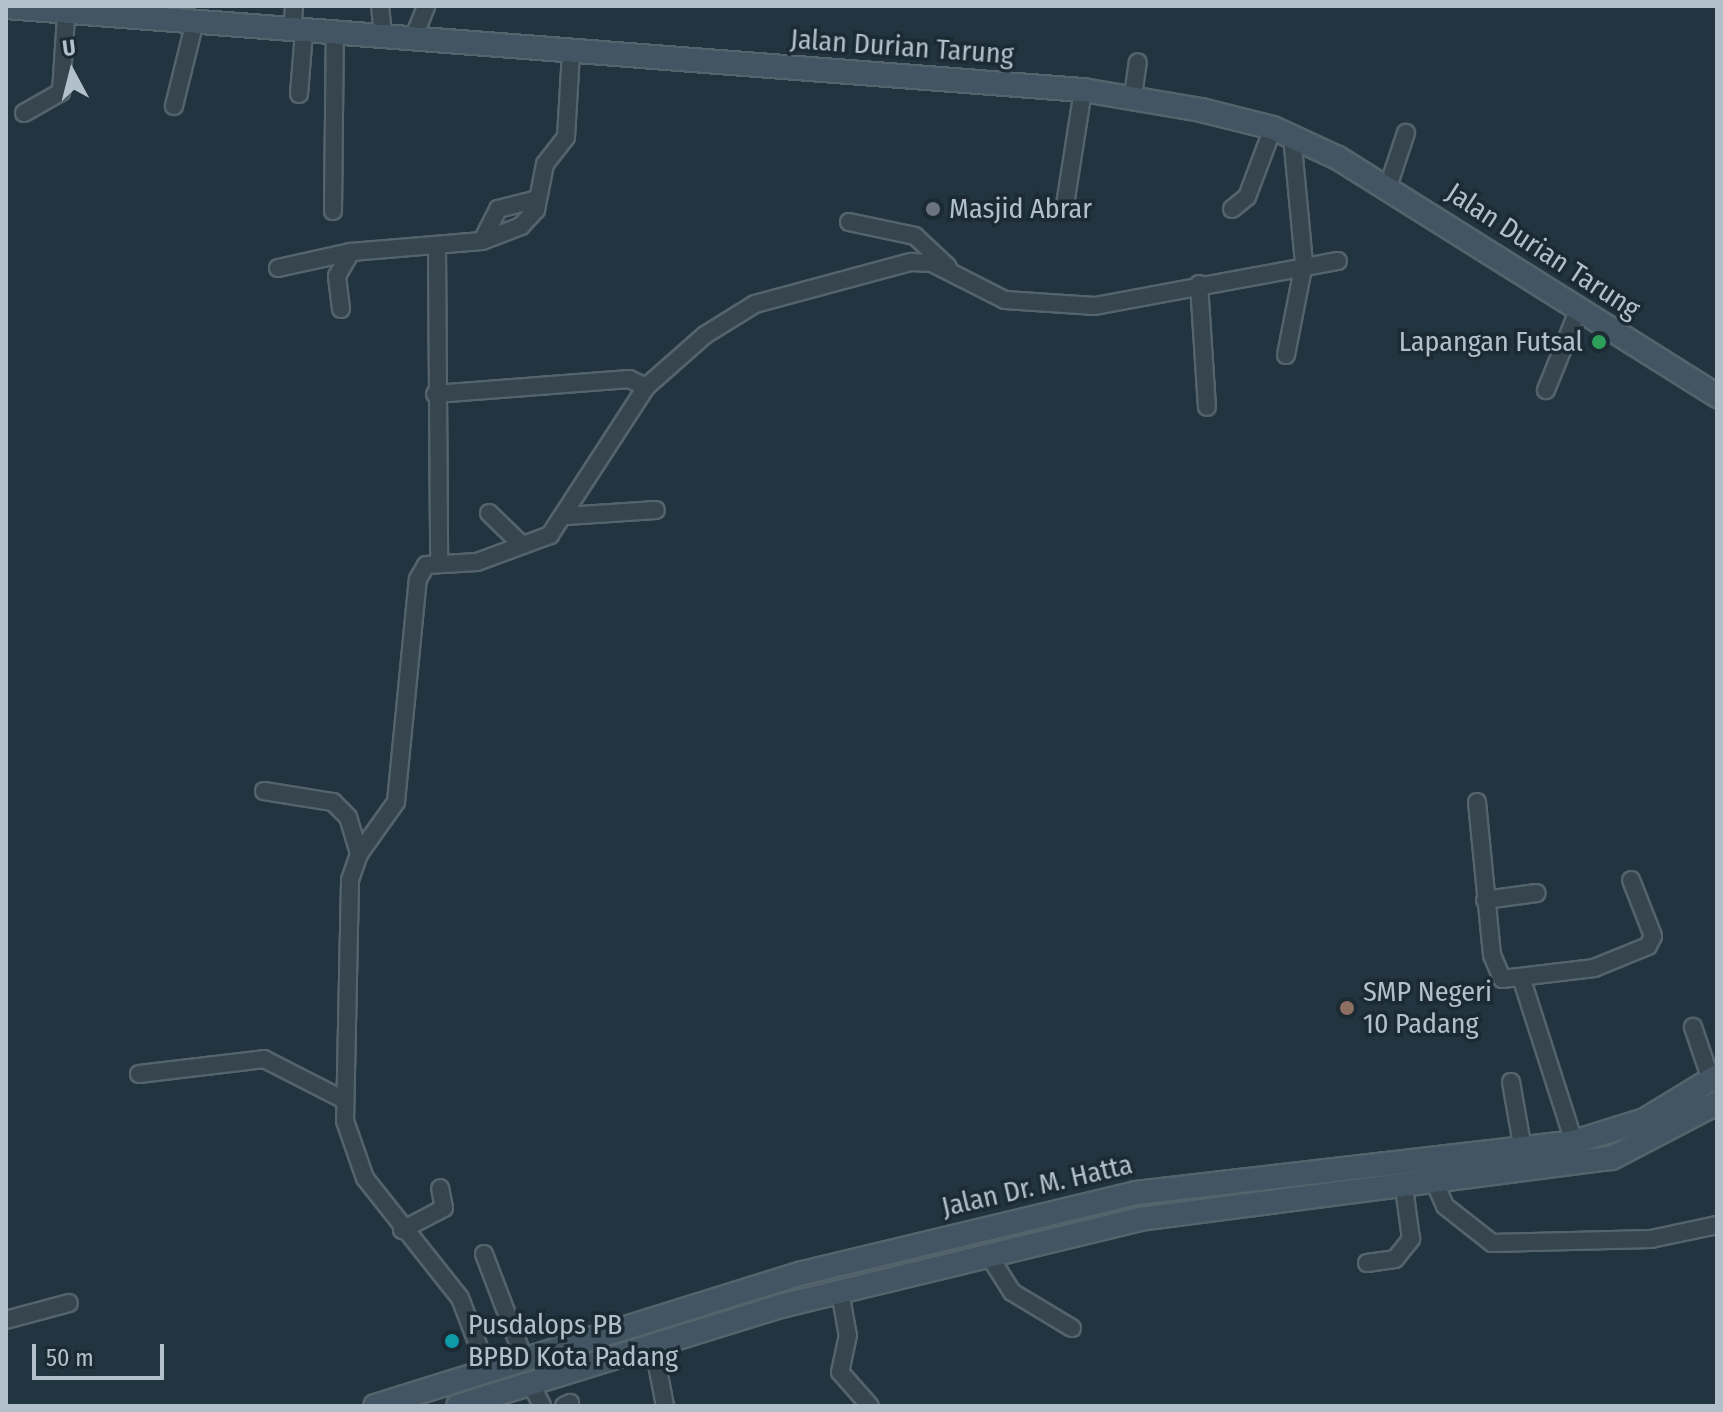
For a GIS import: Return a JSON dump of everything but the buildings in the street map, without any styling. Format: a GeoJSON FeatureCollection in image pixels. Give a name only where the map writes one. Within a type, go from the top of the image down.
{"type":"FeatureCollection","features":[{"type":"Feature","properties":{"kind":"main road","name":"Jalan Durian Tarung"},"geometry":{"type":"LineString","coordinates":[[6,7],[66,16],[181,18],[298,31],[383,35],[571,53],[1133,96],[1283,132],[1388,187],[1578,311],[1717,396]]}},
{"type":"Feature","properties":{"kind":"main road","name":"Jalan Dr. M. Hatta"},"geometry":{"type":"LineString","coordinates":[[375,1406],[803,1273],[1136,1193],[1574,1142],[1645,1120],[1714,1078]]}},
{"type":"Feature","properties":{"kind":"main road","name":"Jalan Dr. M. Hatta"},"geometry":{"type":"LineString","coordinates":[[458,1406],[653,1344],[841,1297],[988,1254],[1140,1219],[1612,1158],[1717,1103]]}},
{"type":"Feature","properties":{"kind":"main road"},"geometry":{"type":"LineString","coordinates":[[524,1359],[530,1382]]}},
{"type":"Feature","properties":{"kind":"street"},"geometry":{"type":"LineString","coordinates":[[294,6],[298,31],[299,94]]}},
{"type":"Feature","properties":{"kind":"street"},"geometry":{"type":"LineString","coordinates":[[380,6],[383,35]]}},
{"type":"Feature","properties":{"kind":"street"},"geometry":{"type":"LineString","coordinates":[[413,39],[426,6]]}},
{"type":"Feature","properties":{"kind":"street"},"geometry":{"type":"LineString","coordinates":[[24,113],[61,92],[66,16]]}},
{"type":"Feature","properties":{"kind":"street"},"geometry":{"type":"LineString","coordinates":[[174,106],[181,18]]}},
{"type":"Feature","properties":{"kind":"street"},"geometry":{"type":"LineString","coordinates":[[333,211],[335,33]]}},
{"type":"Feature","properties":{"kind":"street"},"geometry":{"type":"LineString","coordinates":[[278,268],[351,252],[437,248],[482,241],[521,226],[538,199],[545,164],[566,137],[571,53]]}},
{"type":"Feature","properties":{"kind":"street"},"geometry":{"type":"LineString","coordinates":[[1133,96],[1138,62]]}},
{"type":"Feature","properties":{"kind":"street"},"geometry":{"type":"LineString","coordinates":[[1065,205],[1083,90]]}},
{"type":"Feature","properties":{"kind":"street"},"geometry":{"type":"LineString","coordinates":[[1232,209],[1247,197],[1283,132]]}},
{"type":"Feature","properties":{"kind":"street"},"geometry":{"type":"LineString","coordinates":[[1283,132],[1304,263],[1286,355]]}},
{"type":"Feature","properties":{"kind":"street"},"geometry":{"type":"LineString","coordinates":[[1388,187],[1406,133]]}},
{"type":"Feature","properties":{"kind":"street"},"geometry":{"type":"LineString","coordinates":[[482,241],[498,209],[538,199]]}},
{"type":"Feature","properties":{"kind":"street"},"geometry":{"type":"LineString","coordinates":[[849,222],[915,236],[963,283]]}},
{"type":"Feature","properties":{"kind":"street"},"geometry":{"type":"LineString","coordinates":[[437,248],[435,394],[439,562]]}},
{"type":"Feature","properties":{"kind":"street"},"geometry":{"type":"LineString","coordinates":[[341,309],[337,276],[351,252]]}},
{"type":"Feature","properties":{"kind":"street"},"geometry":{"type":"LineString","coordinates":[[488,1371],[460,1298],[402,1230],[356,1162],[344,1100],[347,906],[359,854],[396,802],[418,579],[426,565],[477,562],[550,535],[566,516],[646,387],[705,335],[755,304],[911,262],[932,263],[963,283],[1005,300],[1095,306],[1304,263],[1338,261]]}},
{"type":"Feature","properties":{"kind":"street"},"geometry":{"type":"LineString","coordinates":[[1199,284],[1207,407]]}},
{"type":"Feature","properties":{"kind":"street"},"geometry":{"type":"LineString","coordinates":[[1546,390],[1578,311]]}},
{"type":"Feature","properties":{"kind":"street"},"geometry":{"type":"LineString","coordinates":[[435,394],[629,379],[646,387]]}},
{"type":"Feature","properties":{"kind":"street"},"geometry":{"type":"LineString","coordinates":[[566,516],[656,510]]}},
{"type":"Feature","properties":{"kind":"street"},"geometry":{"type":"LineString","coordinates":[[489,513],[522,545]]}},
{"type":"Feature","properties":{"kind":"street"},"geometry":{"type":"LineString","coordinates":[[264,791],[333,802],[348,817],[359,854]]}},
{"type":"Feature","properties":{"kind":"street"},"geometry":{"type":"LineString","coordinates":[[1477,802],[1494,967],[1502,979],[1522,980],[1594,968],[1648,946],[1653,936],[1631,880]]}},
{"type":"Feature","properties":{"kind":"street"},"geometry":{"type":"LineString","coordinates":[[1485,900],[1537,893]]}},
{"type":"Feature","properties":{"kind":"street"},"geometry":{"type":"LineString","coordinates":[[1522,980],[1574,1142]]}},
{"type":"Feature","properties":{"kind":"street"},"geometry":{"type":"LineString","coordinates":[[1693,1027],[1714,1078]]}},
{"type":"Feature","properties":{"kind":"street"},"geometry":{"type":"LineString","coordinates":[[139,1074],[264,1059],[344,1100]]}},
{"type":"Feature","properties":{"kind":"street"},"geometry":{"type":"LineString","coordinates":[[1511,1082],[1523,1150]]}},
{"type":"Feature","properties":{"kind":"street"},"geometry":{"type":"LineString","coordinates":[[1434,1181],[1445,1206],[1492,1243],[1651,1239],[1717,1225]]}},
{"type":"Feature","properties":{"kind":"street"},"geometry":{"type":"LineString","coordinates":[[1367,1263],[1395,1259],[1411,1239],[1404,1187]]}},
{"type":"Feature","properties":{"kind":"street"},"geometry":{"type":"LineString","coordinates":[[402,1230],[444,1208],[440,1188]]}},
{"type":"Feature","properties":{"kind":"street"},"geometry":{"type":"LineString","coordinates":[[484,1254],[524,1359]]}},
{"type":"Feature","properties":{"kind":"street"},"geometry":{"type":"LineString","coordinates":[[988,1254],[1012,1292],[1072,1328]]}},
{"type":"Feature","properties":{"kind":"street"},"geometry":{"type":"LineString","coordinates":[[841,1297],[848,1335],[840,1372],[870,1406]]}},
{"type":"Feature","properties":{"kind":"street"},"geometry":{"type":"LineString","coordinates":[[6,1320],[69,1303]]}},
{"type":"Feature","properties":{"kind":"street"},"geometry":{"type":"LineString","coordinates":[[653,1344],[665,1406]]}},
{"type":"Feature","properties":{"kind":"street"},"geometry":{"type":"LineString","coordinates":[[530,1382],[542,1406]]}},
{"type":"Feature","properties":{"kind":"place","name":"Masjid Abrar"},"geometry":{"type":"Point","coordinates":[933,209]}},
{"type":"Feature","properties":{"kind":"place","name":"Lapangan Futsal"},"geometry":{"type":"Point","coordinates":[1599,342]}},
{"type":"Feature","properties":{"kind":"place","name":"SMP Negeri 10 Padang"},"geometry":{"type":"Point","coordinates":[1347,1008]}},
{"type":"Feature","properties":{"kind":"place","name":"Pusdalops PB BPBD Kota Padang"},"geometry":{"type":"Point","coordinates":[452,1341]}}]}
